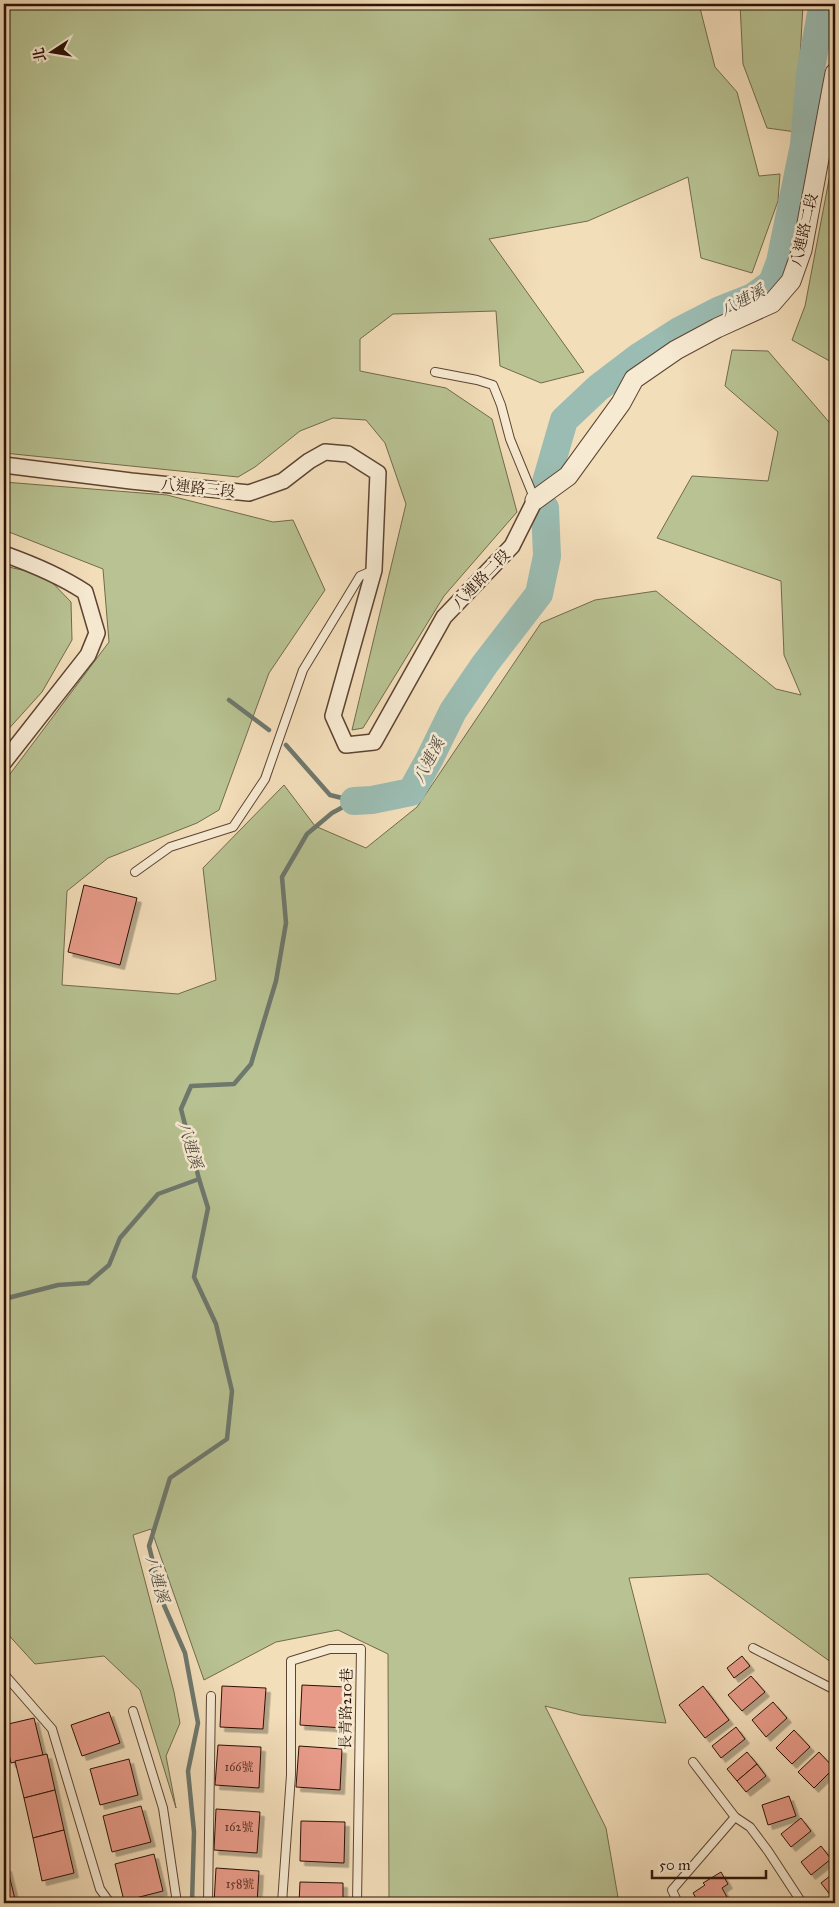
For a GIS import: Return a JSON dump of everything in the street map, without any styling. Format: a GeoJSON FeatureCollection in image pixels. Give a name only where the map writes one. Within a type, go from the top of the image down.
{"type":"FeatureCollection","features":[{"type":"Feature","properties":{"kind":"street","name":"八連路二段"},"geometry":{"type":"LineString","coordinates":[[378,473],[374,570],[333,716],[346,744],[374,742],[444,617],[512,546],[535,500],[568,476],[620,403],[634,379],[676,350],[717,328],[772,304],[791,281],[802,250],[835,73]]}},
{"type":"Feature","properties":{"kind":"street","name":"八連路三段"},"geometry":{"type":"LineString","coordinates":[[4,465],[249,493],[283,481],[325,452],[348,454],[378,473]]}},
{"type":"Feature","properties":{"kind":"street"},"geometry":{"type":"LineString","coordinates":[[4,554],[65,579],[85,592],[97,633],[88,655],[4,762]]}},
{"type":"Feature","properties":{"kind":"lane"},"geometry":{"type":"LineString","coordinates":[[435,372],[493,385],[501,405],[510,439],[535,500]]}},
{"type":"Feature","properties":{"kind":"lane"},"geometry":{"type":"LineString","coordinates":[[135,872],[170,847],[233,827],[265,778],[303,670],[360,576],[374,570]]}},
{"type":"Feature","properties":{"kind":"lane"},"geometry":{"type":"LineString","coordinates":[[753,1648],[835,1690]]}},
{"type":"Feature","properties":{"kind":"lane","name":"長青路210巷"},"geometry":{"type":"LineString","coordinates":[[282,1903],[290,1775],[291,1661],[330,1649],[360,1650],[357,1903]]}},
{"type":"Feature","properties":{"kind":"lane"},"geometry":{"type":"LineString","coordinates":[[4,1674],[52,1729],[100,1889],[110,1903]]}},
{"type":"Feature","properties":{"kind":"lane"},"geometry":{"type":"LineString","coordinates":[[208,1903],[211,1696]]}},
{"type":"Feature","properties":{"kind":"lane"},"geometry":{"type":"LineString","coordinates":[[133,1711],[163,1808],[177,1903]]}},
{"type":"Feature","properties":{"kind":"lane"},"geometry":{"type":"LineString","coordinates":[[693,1762],[736,1817],[750,1827],[802,1903]]}},
{"type":"Feature","properties":{"kind":"lane"},"geometry":{"type":"LineString","coordinates":[[678,1903],[672,1890],[736,1817]]}},
{"type":"Feature","properties":{"kind":"green space"},"geometry":{"type":"Polygon","coordinates":[[[4,4],[699,4],[715,67],[737,92],[759,176],[780,174],[778,201],[752,273],[701,258],[688,177],[588,221],[489,239],[584,372],[541,383],[500,366],[496,311],[393,314],[360,339],[360,371],[446,388],[492,419],[517,512],[444,596],[363,728],[352,730],[406,504],[385,443],[366,420],[333,418],[300,431],[255,467],[238,477],[4,453],[4,4]]]}},
{"type":"Feature","properties":{"kind":"green space"},"geometry":{"type":"Polygon","coordinates":[[[740,4],[803,4],[796,132],[767,128],[743,64],[740,4]]]}},
{"type":"Feature","properties":{"kind":"green space"},"geometry":{"type":"Polygon","coordinates":[[[835,148],[835,364],[792,340],[805,306],[835,148]]]}},
{"type":"Feature","properties":{"kind":"green space"},"geometry":{"type":"Polygon","coordinates":[[[732,350],[768,351],[835,429],[835,1665],[708,1574],[629,1578],[666,1723],[581,1715],[545,1706],[606,1828],[619,1903],[389,1903],[388,1654],[338,1630],[276,1642],[204,1680],[151,1529],[133,1535],[174,1692],[180,1723],[166,1756],[176,1808],[140,1690],[104,1656],[35,1664],[4,1630],[4,782],[109,642],[103,569],[4,530],[4,482],[167,495],[273,522],[293,520],[325,590],[269,673],[219,810],[197,823],[108,858],[67,891],[62,985],[178,994],[216,980],[203,868],[284,785],[315,826],[366,848],[417,807],[541,623],[595,600],[656,591],[776,689],[801,695],[784,655],[781,581],[657,538],[692,476],[768,481],[778,432],[725,386],[732,350]]]}},
{"type":"Feature","properties":{"kind":"green space"},"geometry":{"type":"Polygon","coordinates":[[[4,566],[45,575],[71,602],[72,640],[42,692],[4,734],[4,566]]]}},
{"type":"Feature","properties":{"kind":"building"},"geometry":{"type":"Polygon","coordinates":[[[84,885],[137,898],[120,965],[68,952],[84,885]]]}},
{"type":"Feature","properties":{"kind":"building"},"geometry":{"type":"Polygon","coordinates":[[[742,1656],[750,1666],[734,1678],[727,1668],[742,1656]]]}},
{"type":"Feature","properties":{"kind":"building"},"geometry":{"type":"Polygon","coordinates":[[[751,1676],[765,1692],[742,1711],[728,1695],[751,1676]]]}},
{"type":"Feature","properties":{"kind":"building"},"geometry":{"type":"Polygon","coordinates":[[[302,1685],[346,1687],[343,1728],[300,1725],[302,1685]]]}},
{"type":"Feature","properties":{"kind":"building"},"geometry":{"type":"Polygon","coordinates":[[[222,1686],[266,1688],[263,1729],[220,1727],[222,1686]]]}},
{"type":"Feature","properties":{"kind":"building"},"geometry":{"type":"Polygon","coordinates":[[[703,1686],[729,1720],[705,1738],[679,1705],[703,1686]]]}},
{"type":"Feature","properties":{"kind":"building"},"geometry":{"type":"Polygon","coordinates":[[[773,1702],[787,1718],[766,1737],[752,1720],[773,1702]]]}},
{"type":"Feature","properties":{"kind":"building"},"geometry":{"type":"Polygon","coordinates":[[[109,1712],[120,1743],[82,1756],[71,1725],[109,1712]]]}},
{"type":"Feature","properties":{"kind":"building"},"geometry":{"type":"Polygon","coordinates":[[[34,1718],[43,1755],[11,1763],[4,1725],[34,1718]]]}},
{"type":"Feature","properties":{"kind":"building"},"geometry":{"type":"Polygon","coordinates":[[[736,1727],[745,1739],[721,1758],[712,1746],[736,1727]]]}},
{"type":"Feature","properties":{"kind":"building"},"geometry":{"type":"Polygon","coordinates":[[[794,1730],[810,1747],[792,1764],[776,1748],[794,1730]]]}},
{"type":"Feature","properties":{"kind":"building"},"geometry":{"type":"Polygon","coordinates":[[[218,1745],[261,1747],[259,1788],[215,1785],[218,1745]]]}},
{"type":"Feature","properties":{"kind":"building"},"geometry":{"type":"Polygon","coordinates":[[[299,1746],[342,1749],[340,1790],[296,1787],[299,1746]]]}},
{"type":"Feature","properties":{"kind":"building"},"geometry":{"type":"Polygon","coordinates":[[[747,1752],[757,1764],[737,1781],[727,1769],[747,1752]]]}},
{"type":"Feature","properties":{"kind":"building"},"geometry":{"type":"Polygon","coordinates":[[[819,1752],[834,1768],[814,1788],[798,1772],[819,1752]]]}},
{"type":"Feature","properties":{"kind":"building"},"geometry":{"type":"Polygon","coordinates":[[[47,1754],[55,1790],[24,1798],[15,1761],[47,1754]]]}},
{"type":"Feature","properties":{"kind":"building"},"geometry":{"type":"Polygon","coordinates":[[[129,1759],[138,1795],[100,1805],[90,1769],[129,1759]]]}},
{"type":"Feature","properties":{"kind":"building"},"geometry":{"type":"Polygon","coordinates":[[[757,1764],[766,1776],[746,1792],[737,1781],[757,1764]]]}},
{"type":"Feature","properties":{"kind":"building"},"geometry":{"type":"Polygon","coordinates":[[[55,1790],[64,1830],[33,1838],[24,1798],[55,1790]]]}},
{"type":"Feature","properties":{"kind":"building"},"geometry":{"type":"Polygon","coordinates":[[[789,1796],[796,1816],[768,1825],[762,1805],[789,1796]]]}},
{"type":"Feature","properties":{"kind":"building"},"geometry":{"type":"Polygon","coordinates":[[[141,1806],[151,1842],[112,1852],[103,1816],[141,1806]]]}},
{"type":"Feature","properties":{"kind":"building"},"geometry":{"type":"Polygon","coordinates":[[[216,1809],[260,1812],[257,1853],[214,1850],[216,1809]]]}},
{"type":"Feature","properties":{"kind":"building"},"geometry":{"type":"Polygon","coordinates":[[[801,1818],[811,1831],[791,1847],[781,1834],[801,1818]]]}},
{"type":"Feature","properties":{"kind":"building"},"geometry":{"type":"Polygon","coordinates":[[[301,1821],[345,1822],[344,1863],[300,1861],[301,1821]]]}},
{"type":"Feature","properties":{"kind":"building"},"geometry":{"type":"Polygon","coordinates":[[[64,1830],[74,1873],[42,1881],[33,1838],[64,1830]]]}},
{"type":"Feature","properties":{"kind":"building"},"geometry":{"type":"Polygon","coordinates":[[[821,1846],[831,1859],[811,1875],[801,1862],[821,1846]]]}},
{"type":"Feature","properties":{"kind":"building"},"geometry":{"type":"Polygon","coordinates":[[[154,1854],[163,1891],[124,1901],[115,1864],[154,1854]]]}},
{"type":"Feature","properties":{"kind":"building"},"geometry":{"type":"Polygon","coordinates":[[[4,1867],[7,1867],[16,1903],[4,1903],[4,1867]]]}},
{"type":"Feature","properties":{"kind":"building"},"geometry":{"type":"Polygon","coordinates":[[[216,1868],[259,1871],[257,1903],[214,1903],[216,1868]]]}},
{"type":"Feature","properties":{"kind":"building"},"geometry":{"type":"Polygon","coordinates":[[[721,1872],[728,1884],[722,1888],[728,1899],[722,1903],[699,1903],[693,1893],[705,1885],[703,1883],[721,1872]]]}},
{"type":"Feature","properties":{"kind":"building"},"geometry":{"type":"Polygon","coordinates":[[[835,1872],[835,1893],[831,1896],[821,1883],[835,1872]]]}},
{"type":"Feature","properties":{"kind":"building"},"geometry":{"type":"Polygon","coordinates":[[[300,1882],[343,1883],[343,1903],[299,1903],[300,1882]]]}},
{"type":"Feature","properties":{"kind":"waterway","name":"八連溪"},"geometry":{"type":"LineString","coordinates":[[544,489],[564,420],[598,388],[640,356],[679,331],[720,310],[753,297],[772,283],[780,262],[804,145],[810,74],[822,8],[821,4]]}},
{"type":"Feature","properties":{"kind":"waterway","name":"八連溪"},"geometry":{"type":"LineString","coordinates":[[354,801],[372,800],[411,792],[453,711],[485,664],[539,594],[547,556],[545,508]]}},
{"type":"Feature","properties":{"kind":"waterway"},"geometry":{"type":"LineString","coordinates":[[229,700],[269,730]]}},
{"type":"Feature","properties":{"kind":"waterway"},"geometry":{"type":"LineString","coordinates":[[286,745],[330,795],[354,801]]}},
{"type":"Feature","properties":{"kind":"waterway","name":"八連溪"},"geometry":{"type":"LineString","coordinates":[[192,1903],[194,1832],[188,1771],[198,1723],[185,1653],[163,1603],[149,1546],[170,1478],[227,1439],[232,1391],[216,1324],[194,1277],[208,1208],[181,1109],[191,1086],[234,1084],[251,1064],[276,981],[286,923],[282,877],[307,834],[332,813],[354,801]]}},
{"type":"Feature","properties":{"kind":"waterway"},"geometry":{"type":"LineString","coordinates":[[4,1299],[58,1285],[88,1283],[109,1265],[120,1238],[158,1194],[199,1179]]}}]}
